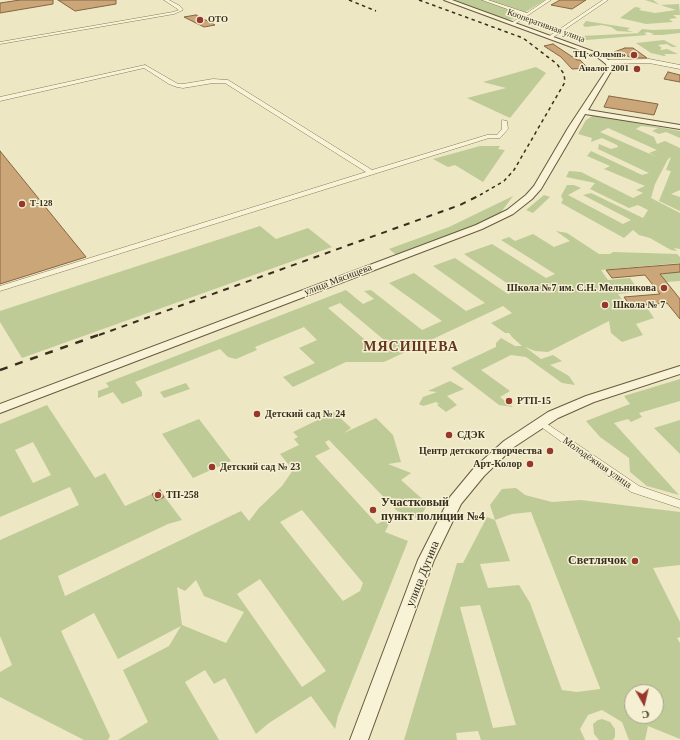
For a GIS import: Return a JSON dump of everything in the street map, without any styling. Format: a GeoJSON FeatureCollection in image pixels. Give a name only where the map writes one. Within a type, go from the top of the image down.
{"type":"FeatureCollection","features":[{"type":"Feature","properties":{"kind":"main road","name":"Кооперативная улица"},"geometry":{"type":"LineString","coordinates":[[447,0],[598,55],[609,65]]}},
{"type":"Feature","properties":{"kind":"main road","name":"улица Мясищева"},"geometry":{"type":"LineString","coordinates":[[0,409],[479,227],[496,219],[520,205],[535,192],[609,65]]}},
{"type":"Feature","properties":{"kind":"main road"},"geometry":{"type":"LineString","coordinates":[[583,111],[680,127]]}},
{"type":"Feature","properties":{"kind":"main road","name":"улица Дугина"},"geometry":{"type":"LineString","coordinates":[[359,740],[426,560],[456,501],[479,472],[498,453],[540,422],[590,399],[680,370]]}},
{"type":"Feature","properties":{"kind":"street"},"geometry":{"type":"LineString","coordinates":[[0,44],[174,13],[181,10],[179,7],[166,0]]}},
{"type":"Feature","properties":{"kind":"street"},"geometry":{"type":"LineString","coordinates":[[484,0],[526,14]]}},
{"type":"Feature","properties":{"kind":"street"},"geometry":{"type":"LineString","coordinates":[[513,24],[549,0]]}},
{"type":"Feature","properties":{"kind":"street"},"geometry":{"type":"LineString","coordinates":[[550,37],[606,0]]}},
{"type":"Feature","properties":{"kind":"street"},"geometry":{"type":"LineString","coordinates":[[598,55],[625,61],[649,61],[680,67]]}},
{"type":"Feature","properties":{"kind":"street"},"geometry":{"type":"LineString","coordinates":[[609,65],[625,61]]}},
{"type":"Feature","properties":{"kind":"street"},"geometry":{"type":"LineString","coordinates":[[0,98],[145,66],[170,83],[177,85],[184,86],[213,81],[226,81],[372,173]]}},
{"type":"Feature","properties":{"kind":"street"},"geometry":{"type":"LineString","coordinates":[[0,289],[489,136],[498,137],[505,129],[504,121]]}},
{"type":"Feature","properties":{"kind":"street","name":"Молодёжная улица"},"geometry":{"type":"LineString","coordinates":[[540,422],[635,490],[680,504]]}},
{"type":"Feature","properties":{"kind":"green space"},"geometry":{"type":"Polygon","coordinates":[[[452,0],[545,0],[514,19],[506,20],[452,0]]]}},
{"type":"Feature","properties":{"kind":"green space"},"geometry":{"type":"Polygon","coordinates":[[[645,0],[653,0],[660,5],[645,0]]]}},
{"type":"Feature","properties":{"kind":"green space"},"geometry":{"type":"Polygon","coordinates":[[[679,4],[680,15],[673,15],[677,18],[669,19],[673,22],[646,24],[620,18],[635,7],[641,8],[639,10],[655,13],[676,10],[660,5],[679,4]]]}},
{"type":"Feature","properties":{"kind":"green space"},"geometry":{"type":"Polygon","coordinates":[[[586,21],[630,28],[627,30],[633,32],[617,31],[611,27],[602,25],[585,27],[583,25],[586,21]]]}},
{"type":"Feature","properties":{"kind":"green space"},"geometry":{"type":"Polygon","coordinates":[[[642,29],[680,29],[680,33],[651,35],[654,34],[648,32],[644,33],[647,35],[586,40],[581,36],[643,33],[638,33],[642,29]]]}},
{"type":"Feature","properties":{"kind":"green space"},"geometry":{"type":"Polygon","coordinates":[[[664,40],[677,47],[672,47],[667,44],[658,45],[662,48],[660,49],[661,50],[667,49],[678,54],[664,54],[666,56],[664,56],[651,53],[636,43],[664,40]]]}},
{"type":"Feature","properties":{"kind":"green space"},"geometry":{"type":"Polygon","coordinates":[[[536,67],[546,73],[510,118],[467,98],[506,88],[483,82],[536,67]]]}},
{"type":"Feature","properties":{"kind":"green space"},"geometry":{"type":"Polygon","coordinates":[[[594,115],[680,131],[680,138],[666,132],[659,134],[652,131],[658,128],[641,126],[636,129],[654,137],[657,144],[665,141],[680,148],[680,190],[671,194],[680,197],[680,211],[659,201],[671,171],[666,170],[671,157],[668,159],[655,184],[651,198],[680,213],[680,249],[674,248],[677,251],[671,250],[650,238],[639,235],[633,230],[624,238],[561,203],[563,200],[561,196],[567,185],[574,185],[581,188],[568,195],[623,224],[631,220],[583,195],[591,193],[643,218],[648,210],[638,205],[629,208],[590,189],[595,183],[566,177],[569,171],[581,172],[633,198],[643,193],[636,190],[645,186],[604,169],[610,166],[587,156],[591,151],[642,175],[649,173],[598,149],[599,144],[611,149],[618,147],[617,145],[602,138],[591,142],[592,138],[578,134],[586,120],[594,115]],[[608,128],[600,132],[659,158],[649,153],[657,150],[608,128]]]}},
{"type":"Feature","properties":{"kind":"green space"},"geometry":{"type":"Polygon","coordinates":[[[480,146],[500,146],[498,149],[505,150],[483,182],[455,165],[448,167],[433,159],[480,146]]]}},
{"type":"Feature","properties":{"kind":"green space"},"geometry":{"type":"Polygon","coordinates":[[[544,195],[550,197],[533,213],[526,210],[544,195]]]}},
{"type":"Feature","properties":{"kind":"green space"},"geometry":{"type":"Polygon","coordinates":[[[513,196],[496,219],[399,257],[389,249],[449,227],[513,196]]]}},
{"type":"Feature","properties":{"kind":"green space"},"geometry":{"type":"Polygon","coordinates":[[[260,226],[276,239],[308,228],[332,247],[22,358],[0,322],[0,311],[260,226]]]}},
{"type":"Feature","properties":{"kind":"green space"},"geometry":{"type":"Polygon","coordinates":[[[556,231],[567,233],[599,254],[610,254],[613,252],[677,254],[680,257],[680,263],[601,270],[608,280],[630,278],[640,292],[618,294],[629,309],[647,308],[654,318],[636,324],[643,335],[622,342],[611,333],[609,321],[548,352],[535,351],[525,347],[541,359],[553,355],[562,361],[550,365],[569,376],[575,385],[562,383],[526,357],[511,355],[481,370],[510,391],[500,397],[513,407],[499,405],[451,368],[496,347],[496,343],[501,338],[515,346],[522,346],[509,333],[505,333],[491,323],[512,313],[503,306],[384,362],[346,362],[293,387],[283,377],[315,363],[299,348],[317,340],[304,327],[255,347],[257,350],[236,359],[228,357],[220,349],[135,382],[142,392],[142,396],[122,404],[113,392],[98,398],[98,391],[109,387],[106,383],[346,290],[363,304],[374,299],[364,291],[371,290],[422,330],[442,321],[389,283],[414,273],[466,311],[485,303],[433,266],[455,258],[508,294],[517,290],[464,254],[492,244],[546,278],[555,274],[501,240],[509,237],[515,241],[533,234],[554,247],[570,241],[556,231]],[[340,303],[328,308],[377,350],[389,344],[340,303]]]}},
{"type":"Feature","properties":{"kind":"green space"},"geometry":{"type":"Polygon","coordinates":[[[680,272],[680,281],[666,282],[660,274],[680,272]]]}},
{"type":"Feature","properties":{"kind":"green space"},"geometry":{"type":"Polygon","coordinates":[[[680,379],[680,401],[639,413],[642,417],[631,422],[628,419],[614,423],[679,495],[647,486],[630,472],[629,458],[600,437],[586,421],[630,404],[624,396],[680,379]]]}},
{"type":"Feature","properties":{"kind":"green space"},"geometry":{"type":"Polygon","coordinates":[[[450,381],[464,389],[447,396],[457,405],[446,412],[437,405],[439,404],[436,402],[423,406],[419,404],[423,397],[437,392],[428,391],[450,381]]]}},
{"type":"Feature","properties":{"kind":"green space"},"geometry":{"type":"Polygon","coordinates":[[[186,383],[190,389],[164,398],[160,392],[186,383]]]}},
{"type":"Feature","properties":{"kind":"green space"},"geometry":{"type":"Polygon","coordinates":[[[47,405],[95,478],[105,473],[125,506],[152,494],[156,501],[164,496],[182,520],[168,524],[58,576],[65,596],[241,511],[249,521],[259,508],[282,486],[293,470],[280,454],[299,445],[294,439],[298,437],[293,432],[334,412],[351,428],[344,433],[376,418],[393,435],[401,462],[388,464],[411,473],[401,480],[428,504],[419,519],[397,511],[329,440],[325,442],[330,449],[315,456],[377,524],[393,516],[385,532],[408,541],[338,716],[335,729],[311,696],[269,723],[256,734],[225,678],[214,684],[205,670],[185,682],[219,740],[118,740],[148,722],[123,670],[169,646],[181,626],[118,659],[94,613],[61,631],[110,736],[108,740],[84,740],[0,697],[0,672],[12,665],[0,636],[0,540],[79,505],[70,487],[0,517],[0,424],[47,405]],[[33,442],[15,450],[33,483],[51,475],[33,442]],[[302,510],[280,522],[343,601],[360,591],[363,583],[302,510]],[[260,579],[237,594],[302,687],[326,671],[260,579]],[[196,580],[185,591],[177,587],[182,625],[226,643],[244,612],[204,596],[196,580]]]}},
{"type":"Feature","properties":{"kind":"green space"},"geometry":{"type":"Polygon","coordinates":[[[199,419],[231,461],[193,478],[162,434],[199,419]]]}},
{"type":"Feature","properties":{"kind":"green space"},"geometry":{"type":"Polygon","coordinates":[[[680,420],[680,454],[654,428],[680,420]]]}},
{"type":"Feature","properties":{"kind":"green space"},"geometry":{"type":"Polygon","coordinates":[[[516,488],[525,495],[552,502],[581,500],[680,512],[680,565],[653,568],[680,622],[680,637],[677,638],[680,643],[680,739],[648,726],[645,740],[629,740],[622,722],[602,710],[588,715],[580,729],[585,740],[481,740],[478,731],[456,733],[457,740],[404,740],[457,563],[463,563],[487,517],[495,520],[490,505],[502,489],[516,488]],[[531,512],[512,514],[495,520],[510,561],[480,564],[488,588],[519,585],[530,603],[562,690],[577,692],[600,689],[531,512]],[[480,605],[460,607],[493,728],[516,725],[480,605]]]}},
{"type":"Feature","properties":{"kind":"green space"},"geometry":{"type":"Polygon","coordinates":[[[602,719],[610,722],[615,729],[615,737],[613,740],[599,740],[594,734],[593,724],[602,719]]]}},
{"type":"Feature","properties":{"kind":"building"},"geometry":{"type":"Polygon","coordinates":[[[20,0],[53,0],[53,4],[0,13],[0,3],[20,0]]]}},
{"type":"Feature","properties":{"kind":"building"},"geometry":{"type":"Polygon","coordinates":[[[58,0],[116,0],[116,4],[75,11],[58,0]]]}},
{"type":"Feature","properties":{"kind":"building"},"geometry":{"type":"Polygon","coordinates":[[[560,0],[586,0],[572,9],[551,5],[560,0]]]}},
{"type":"Feature","properties":{"kind":"building","name":"ОТО"},"geometry":{"type":"Polygon","coordinates":[[[196,15],[215,25],[204,27],[184,17],[196,15]]]}},
{"type":"Feature","properties":{"kind":"building"},"geometry":{"type":"Polygon","coordinates":[[[553,44],[577,60],[580,60],[588,68],[572,69],[561,57],[544,46],[553,44]]]}},
{"type":"Feature","properties":{"kind":"building","name":"ТЦ «Олимп»"},"geometry":{"type":"Polygon","coordinates":[[[625,48],[633,48],[647,58],[634,58],[614,52],[625,48]]]}},
{"type":"Feature","properties":{"kind":"building"},"geometry":{"type":"Polygon","coordinates":[[[668,72],[680,75],[680,82],[664,79],[668,72]]]}},
{"type":"Feature","properties":{"kind":"building"},"geometry":{"type":"Polygon","coordinates":[[[609,96],[658,104],[654,115],[604,107],[609,96]]]}},
{"type":"Feature","properties":{"kind":"building","name":"Т-128"},"geometry":{"type":"Polygon","coordinates":[[[0,151],[86,257],[0,284],[0,151]]]}},
{"type":"Feature","properties":{"kind":"building","name":"Школа №7 им. С.Н. Мельникова"},"geometry":{"type":"Polygon","coordinates":[[[680,264],[680,272],[660,274],[680,299],[680,319],[667,303],[630,306],[624,297],[660,294],[645,275],[612,278],[606,270],[680,264]]]}},
{"type":"Feature","properties":{"kind":"building","name":"ТП-258"},"geometry":{"type":"Polygon","coordinates":[[[160,490],[164,497],[156,501],[152,494],[160,490]]]}},
{"type":"Feature","properties":{"kind":"railway"},"geometry":{"type":"LineString","coordinates":[[349,0],[376,11]]}},
{"type":"Feature","properties":{"kind":"railway"},"geometry":{"type":"LineString","coordinates":[[419,0],[523,38],[557,64],[564,74],[565,82],[514,170],[504,181],[480,195]]}},
{"type":"Feature","properties":{"kind":"railway"},"geometry":{"type":"LineString","coordinates":[[99,335],[460,205],[480,195]]}},
{"type":"Feature","properties":{"kind":"railway"},"geometry":{"type":"LineString","coordinates":[[0,370],[101,334]]}},
{"type":"Feature","properties":{"kind":"place","name":"ОТО"},"geometry":{"type":"Point","coordinates":[200,20]}},
{"type":"Feature","properties":{"kind":"place","name":"ТЦ «Олимп»"},"geometry":{"type":"Point","coordinates":[634,55]}},
{"type":"Feature","properties":{"kind":"place","name":"Аналог 2001"},"geometry":{"type":"Point","coordinates":[637,69]}},
{"type":"Feature","properties":{"kind":"place","name":"Т-128"},"geometry":{"type":"Point","coordinates":[22,204]}},
{"type":"Feature","properties":{"kind":"place","name":"Школа №7 им. С.Н. Мельникова"},"geometry":{"type":"Point","coordinates":[664,288]}},
{"type":"Feature","properties":{"kind":"place","name":"Школа № 7"},"geometry":{"type":"Point","coordinates":[605,305]}},
{"type":"Feature","properties":{"kind":"place","name":"РТП-15"},"geometry":{"type":"Point","coordinates":[509,401]}},
{"type":"Feature","properties":{"kind":"place","name":"Детский сад № 24"},"geometry":{"type":"Point","coordinates":[257,414]}},
{"type":"Feature","properties":{"kind":"place","name":"СДЭК"},"geometry":{"type":"Point","coordinates":[449,435]}},
{"type":"Feature","properties":{"kind":"place","name":"Центр детского творчества"},"geometry":{"type":"Point","coordinates":[550,451]}},
{"type":"Feature","properties":{"kind":"place","name":"Арт-Колор"},"geometry":{"type":"Point","coordinates":[530,464]}},
{"type":"Feature","properties":{"kind":"place","name":"Детский сад № 23"},"geometry":{"type":"Point","coordinates":[212,467]}},
{"type":"Feature","properties":{"kind":"place","name":"ТП-258"},"geometry":{"type":"Point","coordinates":[158,495]}},
{"type":"Feature","properties":{"kind":"place","name":"Участковый пункт полиции №4"},"geometry":{"type":"Point","coordinates":[373,510]}},
{"type":"Feature","properties":{"kind":"place","name":"Светлячок"},"geometry":{"type":"Point","coordinates":[635,561]}},
{"type":"Feature","properties":{"kind":"district","name":"МЯСИЩЕВА"},"geometry":{"type":"Point","coordinates":[411,347]}}]}
